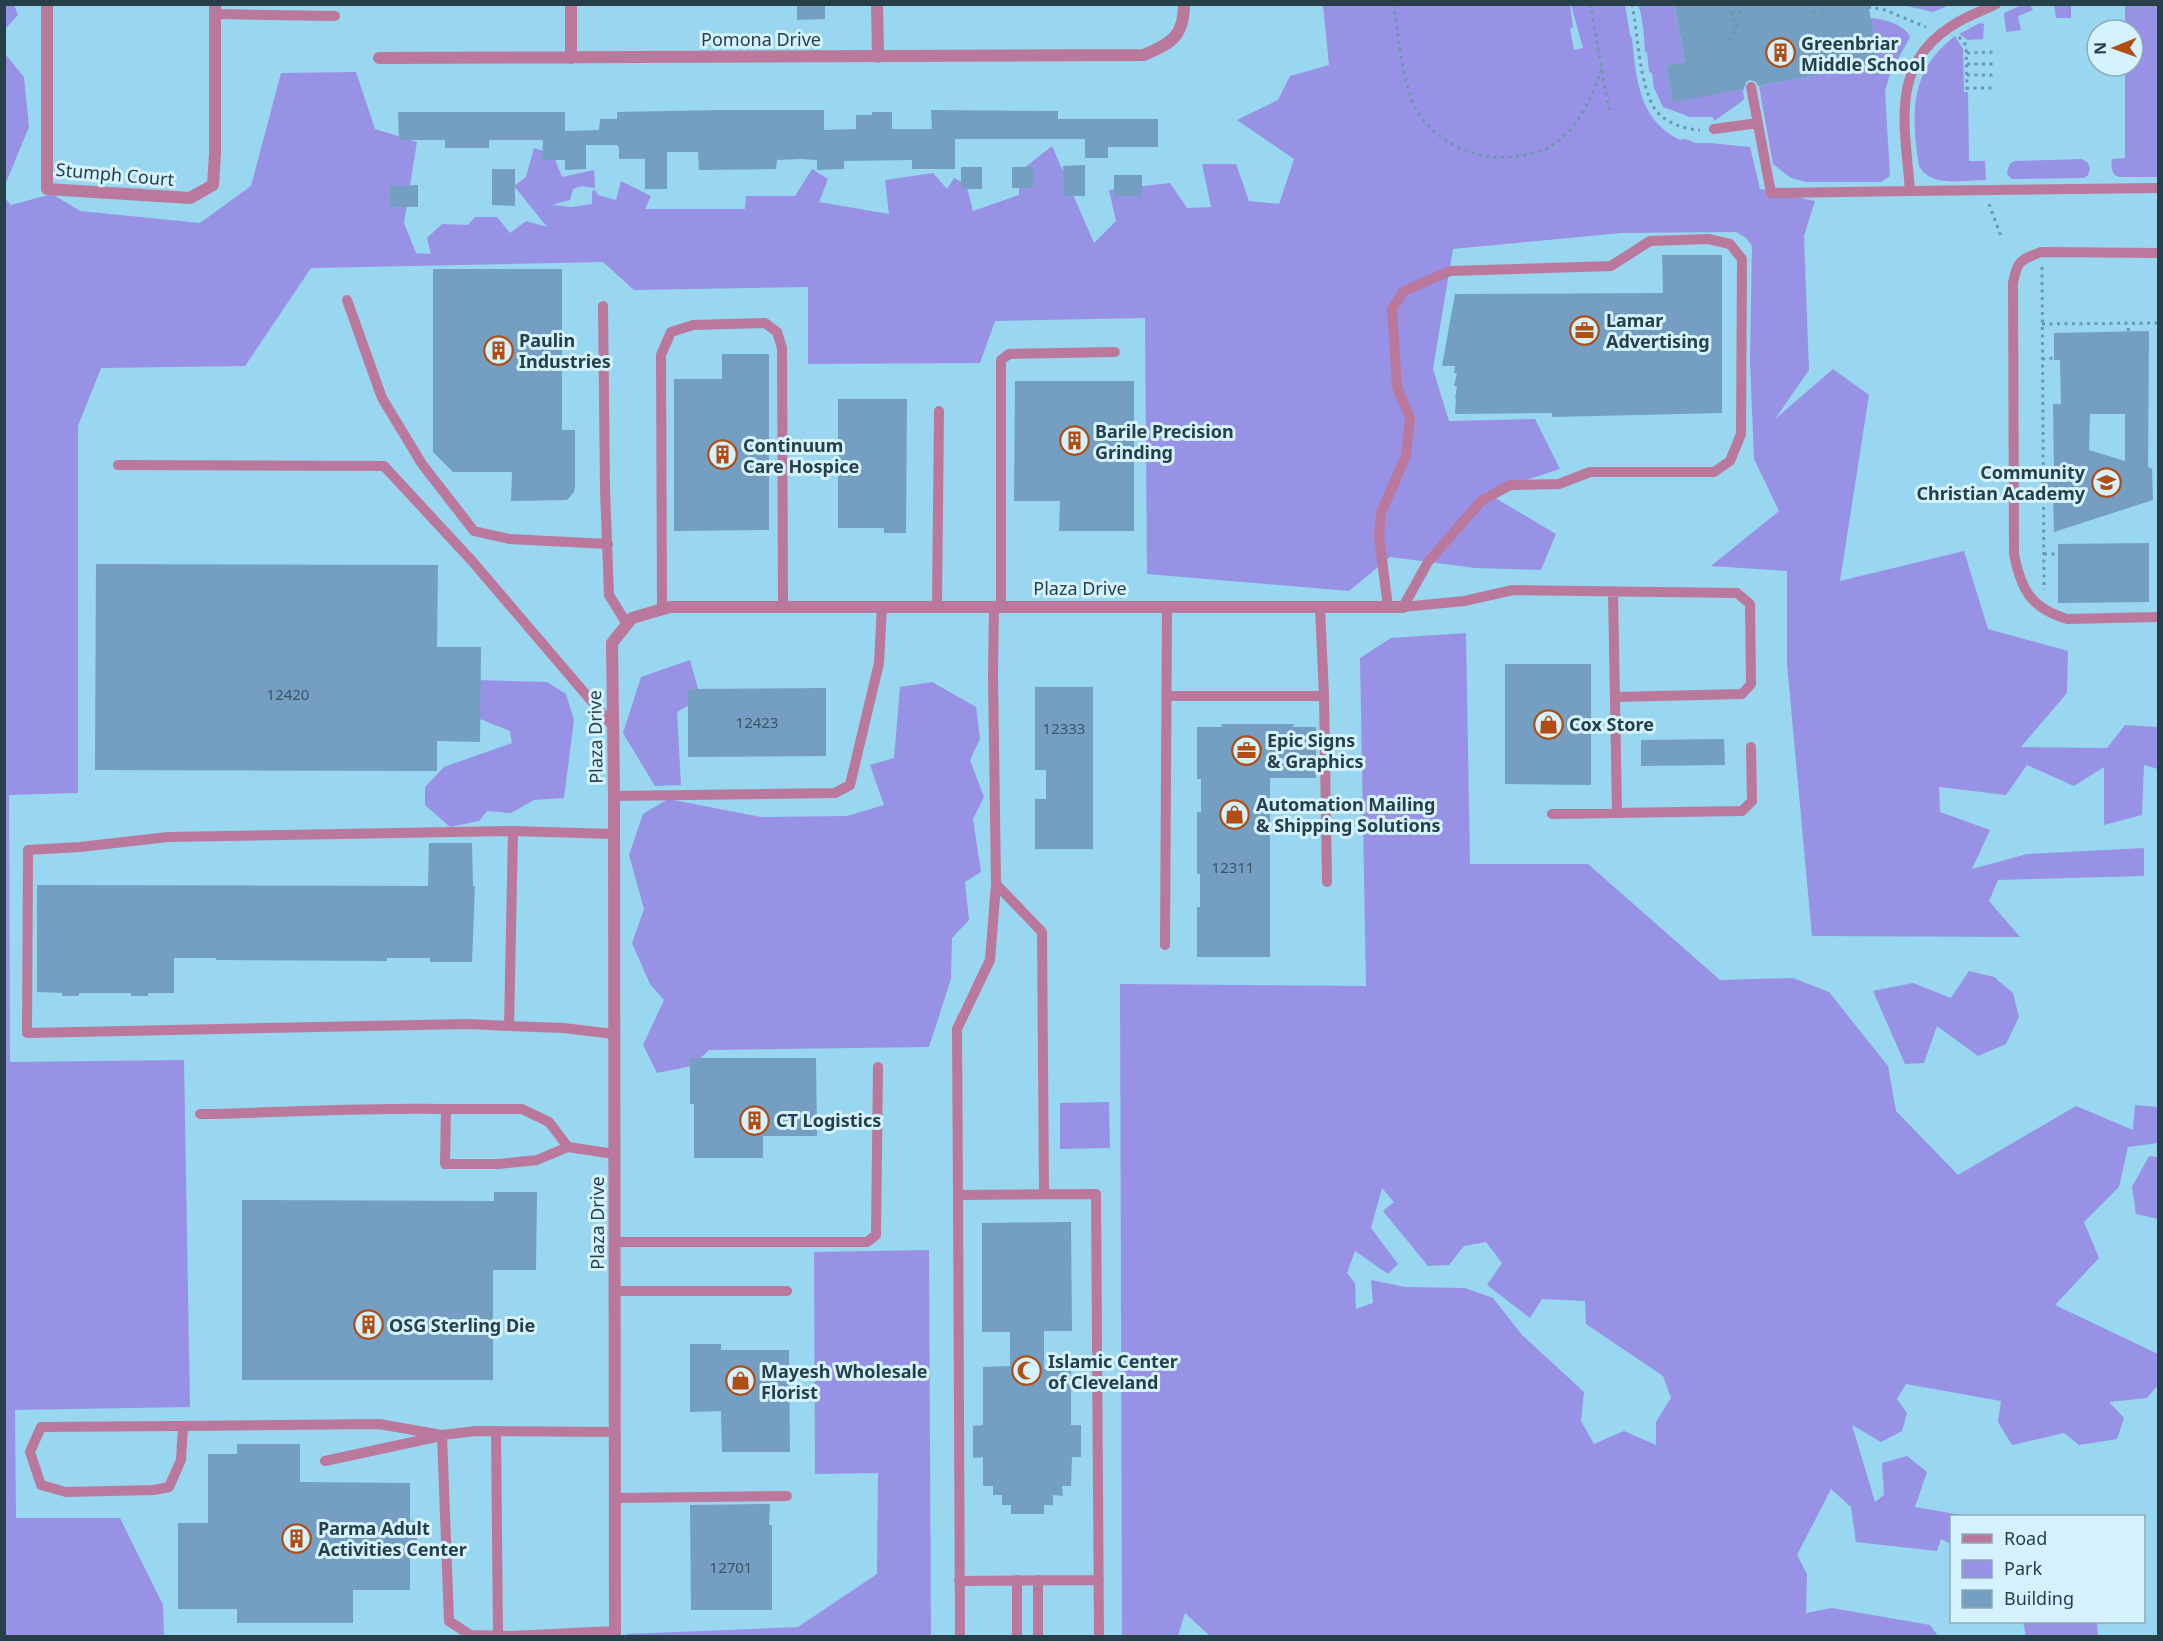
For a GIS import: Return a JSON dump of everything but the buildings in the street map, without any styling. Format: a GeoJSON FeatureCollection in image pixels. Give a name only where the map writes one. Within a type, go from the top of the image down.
{"type":"FeatureCollection","features":[{"type":"Feature","properties":{"kind":"street","name":"Stumph Court"},"geometry":{"type":"LineString","coordinates":[[47,4],[47,189],[190,198],[213,185],[215,9]]}},
{"type":"Feature","properties":{"kind":"street"},"geometry":{"type":"LineString","coordinates":[[571,4],[571,58]]}},
{"type":"Feature","properties":{"kind":"street"},"geometry":{"type":"LineString","coordinates":[[877,4],[878,57]]}},
{"type":"Feature","properties":{"kind":"street","name":"Pomona Drive"},"geometry":{"type":"LineString","coordinates":[[379,58],[1144,55],[1171,43],[1184,23],[1184,4]]}},
{"type":"Feature","properties":{"kind":"street","name":"Plaza Drive"},"geometry":{"type":"LineString","coordinates":[[615,1634],[612,643],[632,618],[662,608],[1403,607]]}},
{"type":"Feature","properties":{"kind":"lane"},"geometry":{"type":"LineString","coordinates":[[1910,191],[1904,115],[1906,91],[1911,72],[1918,58],[1936,38],[1958,22],[1996,4]]}},
{"type":"Feature","properties":{"kind":"lane"},"geometry":{"type":"LineString","coordinates":[[215,9],[335,16]]}},
{"type":"Feature","properties":{"kind":"lane"},"geometry":{"type":"LineString","coordinates":[[1751,87],[1770,193],[2158,188]]}},
{"type":"Feature","properties":{"kind":"lane"},"geometry":{"type":"LineString","coordinates":[[1714,129],[1758,123]]}},
{"type":"Feature","properties":{"kind":"lane"},"geometry":{"type":"LineString","coordinates":[[1388,608],[1379,536],[1381,513],[1406,455],[1410,418],[1397,387],[1392,309],[1404,291],[1450,271],[1611,266],[1650,241],[1708,239],[1730,244],[1742,259],[1742,282],[1741,434],[1730,461],[1714,472],[1590,472],[1558,484],[1510,485],[1481,501],[1428,562],[1403,607]]}},
{"type":"Feature","properties":{"kind":"lane"},"geometry":{"type":"LineString","coordinates":[[2158,253],[2041,252],[2024,258],[2016,265],[2013,284],[2014,554],[2018,572],[2030,597],[2039,608],[2067,619],[2158,617]]}},
{"type":"Feature","properties":{"kind":"lane"},"geometry":{"type":"LineString","coordinates":[[347,300],[382,398],[422,464],[474,531],[509,539],[608,544]]}},
{"type":"Feature","properties":{"kind":"lane"},"geometry":{"type":"LineString","coordinates":[[603,306],[609,595],[627,624]]}},
{"type":"Feature","properties":{"kind":"lane"},"geometry":{"type":"LineString","coordinates":[[662,608],[661,355],[671,332],[693,325],[765,323],[777,332],[782,348],[783,607]]}},
{"type":"Feature","properties":{"kind":"lane"},"geometry":{"type":"LineString","coordinates":[[960,1636],[957,1029],[990,960],[996,884],[993,675],[997,606],[1001,360],[1010,354],[1115,351]]}},
{"type":"Feature","properties":{"kind":"lane"},"geometry":{"type":"LineString","coordinates":[[937,606],[939,411]]}},
{"type":"Feature","properties":{"kind":"lane"},"geometry":{"type":"LineString","coordinates":[[118,465],[384,466],[472,561],[612,724]]}},
{"type":"Feature","properties":{"kind":"lane"},"geometry":{"type":"LineString","coordinates":[[1403,607],[1464,601],[1513,590],[1737,593],[1750,604],[1750,684],[1742,694],[1615,698]]}},
{"type":"Feature","properties":{"kind":"lane"},"geometry":{"type":"LineString","coordinates":[[1613,591],[1617,813]]}},
{"type":"Feature","properties":{"kind":"lane"},"geometry":{"type":"LineString","coordinates":[[614,796],[835,793],[850,785],[879,663],[882,606]]}},
{"type":"Feature","properties":{"kind":"lane"},"geometry":{"type":"LineString","coordinates":[[1165,945],[1167,607]]}},
{"type":"Feature","properties":{"kind":"lane"},"geometry":{"type":"LineString","coordinates":[[1320,607],[1327,882]]}},
{"type":"Feature","properties":{"kind":"lane"},"geometry":{"type":"LineString","coordinates":[[1167,696],[1324,696]]}},
{"type":"Feature","properties":{"kind":"lane"},"geometry":{"type":"LineString","coordinates":[[1552,814],[1742,811],[1752,801],[1751,747]]}},
{"type":"Feature","properties":{"kind":"lane"},"geometry":{"type":"LineString","coordinates":[[508,1026],[513,831]]}},
{"type":"Feature","properties":{"kind":"lane"},"geometry":{"type":"LineString","coordinates":[[614,834],[513,831],[168,837],[80,848],[28,850],[27,1033],[456,1025],[563,1028],[614,1034]]}},
{"type":"Feature","properties":{"kind":"lane"},"geometry":{"type":"LineString","coordinates":[[996,884],[1042,932],[1044,1194]]}},
{"type":"Feature","properties":{"kind":"lane"},"geometry":{"type":"LineString","coordinates":[[614,1242],[867,1242],[876,1235],[878,1067]]}},
{"type":"Feature","properties":{"kind":"lane"},"geometry":{"type":"LineString","coordinates":[[200,1114],[277,1113],[380,1107],[522,1109],[549,1122],[568,1147]]}},
{"type":"Feature","properties":{"kind":"lane"},"geometry":{"type":"LineString","coordinates":[[446,1109],[445,1164],[499,1164],[537,1160],[568,1147],[614,1154]]}},
{"type":"Feature","properties":{"kind":"lane"},"geometry":{"type":"LineString","coordinates":[[958,1195],[1096,1194],[1099,1636]]}},
{"type":"Feature","properties":{"kind":"lane"},"geometry":{"type":"LineString","coordinates":[[615,1291],[787,1291]]}},
{"type":"Feature","properties":{"kind":"lane"},"geometry":{"type":"LineString","coordinates":[[183,1426],[181,1460],[169,1487],[154,1490],[66,1492],[41,1485],[30,1452],[41,1427],[379,1424],[442,1435]]}},
{"type":"Feature","properties":{"kind":"lane"},"geometry":{"type":"LineString","coordinates":[[326,1461],[442,1435],[476,1431],[615,1432]]}},
{"type":"Feature","properties":{"kind":"lane"},"geometry":{"type":"LineString","coordinates":[[496,1431],[498,1635]]}},
{"type":"Feature","properties":{"kind":"lane"},"geometry":{"type":"LineString","coordinates":[[442,1435],[449,1621],[470,1635],[615,1634]]}},
{"type":"Feature","properties":{"kind":"lane"},"geometry":{"type":"LineString","coordinates":[[615,1498],[787,1496]]}},
{"type":"Feature","properties":{"kind":"lane"},"geometry":{"type":"LineString","coordinates":[[1017,1580],[1017,1636]]}},
{"type":"Feature","properties":{"kind":"lane"},"geometry":{"type":"LineString","coordinates":[[1038,1580],[1038,1636]]}},
{"type":"Feature","properties":{"kind":"lane"},"geometry":{"type":"LineString","coordinates":[[959,1581],[1099,1580]]}},
{"type":"Feature","properties":{"kind":"path"},"geometry":{"type":"LineString","coordinates":[[1393,4],[1409,94],[1427,125],[1444,139],[1471,153],[1494,158],[1520,156],[1549,148],[1581,117],[1602,69]]}},
{"type":"Feature","properties":{"kind":"path"},"geometry":{"type":"LineString","coordinates":[[1590,4],[1611,115]]}},
{"type":"Feature","properties":{"kind":"path"},"geometry":{"type":"LineString","coordinates":[[1632,4],[1642,67],[1649,96],[1655,109],[1662,117],[1674,124],[1697,130],[1714,129]]}},
{"type":"Feature","properties":{"kind":"path"},"geometry":{"type":"LineString","coordinates":[[1727,4],[1737,27],[1729,44]]}},
{"type":"Feature","properties":{"kind":"path"},"geometry":{"type":"LineString","coordinates":[[1809,4],[1813,10],[1823,11]]}},
{"type":"Feature","properties":{"kind":"path"},"geometry":{"type":"LineString","coordinates":[[1869,7],[1896,14],[1926,27]]}},
{"type":"Feature","properties":{"kind":"path"},"geometry":{"type":"LineString","coordinates":[[1731,14],[1743,12]]}},
{"type":"Feature","properties":{"kind":"path"},"geometry":{"type":"LineString","coordinates":[[1957,35],[1966,45],[1966,90],[1996,88]]}},
{"type":"Feature","properties":{"kind":"path"},"geometry":{"type":"LineString","coordinates":[[1966,52],[1995,52]]}},
{"type":"Feature","properties":{"kind":"path"},"geometry":{"type":"LineString","coordinates":[[1966,64],[1995,64]]}},
{"type":"Feature","properties":{"kind":"path"},"geometry":{"type":"LineString","coordinates":[[1966,75],[1995,75]]}},
{"type":"Feature","properties":{"kind":"path"},"geometry":{"type":"LineString","coordinates":[[1988,201],[2002,239]]}},
{"type":"Feature","properties":{"kind":"path"},"geometry":{"type":"LineString","coordinates":[[2042,265],[2044,610]]}},
{"type":"Feature","properties":{"kind":"path"},"geometry":{"type":"LineString","coordinates":[[2042,324],[2158,323]]}},
{"type":"Feature","properties":{"kind":"path"},"geometry":{"type":"LineString","coordinates":[[2128,332],[2129,324]]}},
{"type":"Feature","properties":{"kind":"path"},"geometry":{"type":"LineString","coordinates":[[2042,359],[2054,358]]}},
{"type":"Feature","properties":{"kind":"path"},"geometry":{"type":"LineString","coordinates":[[2044,554],[2058,554]]}},
{"type":"Feature","properties":{"kind":"green space"},"geometry":{"type":"Polygon","coordinates":[[[5,4],[14,5],[18,15],[5,29],[5,4]]]}},
{"type":"Feature","properties":{"kind":"green space"},"geometry":{"type":"Polygon","coordinates":[[[1950,4],[1933,12],[1903,5],[1950,4]]]}},
{"type":"Feature","properties":{"kind":"green space"},"geometry":{"type":"Polygon","coordinates":[[[1323,5],[1570,5],[1573,27],[1570,29],[1574,50],[1583,48],[1571,5],[1625,5],[1642,97],[1648,110],[1666,132],[1680,140],[1685,139],[1696,143],[1750,147],[1760,189],[1815,201],[1804,236],[1809,370],[1775,419],[1833,369],[1869,395],[1840,581],[1964,551],[1988,629],[2068,651],[2067,693],[2021,747],[2107,748],[2125,725],[2158,727],[2158,769],[2144,765],[2142,815],[2104,825],[2104,767],[2074,786],[2027,765],[2006,795],[1939,787],[1940,812],[1990,830],[1972,869],[2027,854],[2144,848],[2144,876],[1998,880],[1989,901],[2020,937],[1812,936],[1787,664],[1787,571],[1711,566],[1779,511],[1754,459],[1750,361],[1752,246],[1746,238],[1736,232],[1621,233],[1453,249],[1433,369],[1449,421],[1535,419],[1560,469],[1487,493],[1556,534],[1541,570],[1475,568],[1390,557],[1349,591],[1147,574],[1145,318],[995,321],[980,363],[808,364],[808,287],[634,290],[603,262],[311,268],[245,366],[101,368],[78,426],[78,793],[9,795],[10,1062],[184,1060],[190,1407],[15,1410],[16,1518],[120,1518],[163,1605],[164,1636],[5,1636],[4,197],[11,205],[52,194],[80,211],[200,223],[251,186],[281,73],[356,72],[375,129],[417,142],[404,223],[416,253],[431,254],[427,238],[442,224],[468,225],[475,217],[497,217],[510,233],[526,221],[547,227],[514,186],[526,177],[534,148],[553,154],[562,177],[594,170],[595,188],[582,186],[573,189],[570,200],[552,205],[572,207],[592,204],[592,191],[595,190],[598,195],[616,200],[621,181],[651,196],[645,209],[745,209],[746,196],[795,196],[812,169],[828,179],[819,202],[889,214],[885,180],[933,173],[947,189],[954,178],[966,184],[973,211],[1019,195],[1019,172],[1052,146],[1094,243],[1116,221],[1109,190],[1170,183],[1187,208],[1211,207],[1202,164],[1236,164],[1249,201],[1279,204],[1294,159],[1237,120],[1278,100],[1290,76],[1329,65],[1323,5]]]}},
{"type":"Feature","properties":{"kind":"green space"},"geometry":{"type":"Polygon","coordinates":[[[1638,5],[1674,5],[1685,62],[1666,66],[1673,101],[1743,89],[1744,99],[1714,121],[1713,117],[1690,117],[1663,107],[1654,88],[1652,73],[1649,72],[1638,5]]]}},
{"type":"Feature","properties":{"kind":"green space"},"geometry":{"type":"Polygon","coordinates":[[[2022,5],[2030,5],[2033,10],[2018,16],[2021,30],[2006,32],[2004,13],[2022,5]]]}},
{"type":"Feature","properties":{"kind":"green space"},"geometry":{"type":"Polygon","coordinates":[[[2054,5],[2071,5],[2071,18],[2056,18],[2054,5]]]}},
{"type":"Feature","properties":{"kind":"green space"},"geometry":{"type":"Polygon","coordinates":[[[2125,5],[2158,5],[2158,177],[2119,177],[2112,170],[2112,159],[2125,158],[2125,78],[2145,78],[2145,18],[2125,18],[2125,5]]]}},
{"type":"Feature","properties":{"kind":"green space"},"geometry":{"type":"Polygon","coordinates":[[[1871,18],[1899,26],[1910,37],[1890,74],[1885,91],[1890,176],[1881,182],[1806,182],[1791,178],[1773,164],[1759,86],[1879,63],[1873,29],[1864,30],[1871,18]]]}},
{"type":"Feature","properties":{"kind":"green space"},"geometry":{"type":"Polygon","coordinates":[[[1980,23],[1984,24],[1983,39],[1968,40],[1959,34],[1980,23]]]}},
{"type":"Feature","properties":{"kind":"green space"},"geometry":{"type":"Polygon","coordinates":[[[1955,36],[1963,49],[1964,92],[1968,92],[1969,161],[1985,161],[1985,180],[1940,180],[1924,173],[1919,166],[1915,112],[1921,79],[1940,50],[1955,36]]]}},
{"type":"Feature","properties":{"kind":"green space"},"geometry":{"type":"Polygon","coordinates":[[[5,54],[24,77],[29,127],[5,185],[5,54]]]}},
{"type":"Feature","properties":{"kind":"green space"},"geometry":{"type":"Polygon","coordinates":[[[2082,159],[2088,163],[2090,169],[2084,178],[2012,179],[2007,174],[2009,165],[2014,161],[2082,159]]]}},
{"type":"Feature","properties":{"kind":"green space"},"geometry":{"type":"Polygon","coordinates":[[[1466,633],[1470,864],[1588,864],[1720,980],[1793,978],[1829,992],[1888,1066],[1896,1111],[1958,1175],[2076,1106],[2133,1130],[2135,1105],[2158,1107],[2158,1143],[2128,1147],[2119,1187],[2084,1222],[2099,1258],[2055,1305],[2158,1354],[2158,1385],[2147,1398],[2109,1402],[2124,1418],[2117,1439],[2079,1445],[2064,1433],[2012,1445],[1998,1422],[2001,1401],[1906,1384],[1897,1399],[1907,1413],[1902,1431],[1881,1442],[1852,1425],[1875,1502],[1884,1495],[1882,1463],[1907,1456],[1927,1472],[1915,1507],[1961,1515],[1950,1515],[1950,1544],[1941,1539],[1937,1551],[1856,1542],[1851,1507],[1831,1489],[1797,1555],[1807,1574],[1806,1613],[1832,1608],[1930,1625],[1938,1636],[1210,1636],[1185,1613],[1178,1636],[1122,1636],[1120,984],[1366,986],[1360,658],[1391,638],[1466,633]],[[1382,1188],[1371,1228],[1398,1264],[1388,1274],[1355,1251],[1347,1273],[1355,1283],[1356,1309],[1373,1303],[1371,1280],[1405,1287],[1465,1288],[1493,1298],[1522,1335],[1584,1392],[1581,1421],[1594,1444],[1624,1431],[1656,1445],[1656,1422],[1671,1398],[1663,1376],[1586,1324],[1585,1301],[1542,1299],[1530,1318],[1487,1285],[1502,1263],[1486,1242],[1464,1246],[1449,1265],[1428,1266],[1383,1211],[1394,1202],[1382,1188]]]}},
{"type":"Feature","properties":{"kind":"green space"},"geometry":{"type":"Polygon","coordinates":[[[690,660],[701,699],[677,712],[681,785],[655,786],[623,733],[641,677],[690,660]]]}},
{"type":"Feature","properties":{"kind":"green space"},"geometry":{"type":"Polygon","coordinates":[[[475,680],[547,682],[566,694],[574,720],[564,798],[534,800],[511,813],[487,811],[479,821],[450,827],[425,805],[425,787],[444,767],[512,743],[510,731],[475,717],[475,680]]]}},
{"type":"Feature","properties":{"kind":"green space"},"geometry":{"type":"Polygon","coordinates":[[[932,682],[976,707],[980,739],[970,760],[984,797],[973,819],[981,872],[965,882],[969,920],[952,938],[951,979],[929,1047],[709,1050],[692,1066],[657,1073],[643,1045],[664,1000],[650,984],[632,943],[644,909],[629,855],[643,814],[668,799],[761,817],[847,816],[884,805],[870,765],[894,758],[900,687],[932,682]]]}},
{"type":"Feature","properties":{"kind":"green space"},"geometry":{"type":"Polygon","coordinates":[[[1969,971],[1994,977],[2013,993],[2019,1017],[2006,1044],[1978,1056],[1937,1026],[1924,1063],[1905,1064],[1873,991],[1913,983],[1951,998],[1969,971]]]}},
{"type":"Feature","properties":{"kind":"green space"},"geometry":{"type":"Polygon","coordinates":[[[1109,1102],[1110,1148],[1060,1149],[1060,1103],[1109,1102]]]}},
{"type":"Feature","properties":{"kind":"green space"},"geometry":{"type":"Polygon","coordinates":[[[2149,1156],[2158,1157],[2158,1219],[2136,1214],[2132,1187],[2149,1156]]]}},
{"type":"Feature","properties":{"kind":"green space"},"geometry":{"type":"Polygon","coordinates":[[[929,1250],[931,1636],[627,1636],[627,1634],[798,1627],[877,1574],[878,1473],[815,1474],[814,1252],[929,1250]]]}},
{"type":"Feature","properties":{"kind":"green space"},"geometry":{"type":"Polygon","coordinates":[[[2023,1623],[2097,1623],[2098,1636],[2026,1636],[2023,1623]]]}},
{"type":"Feature","properties":{"kind":"place","name":"Greenbriar Middle School"},"geometry":{"type":"Point","coordinates":[1780,53]}},
{"type":"Feature","properties":{"kind":"place","name":"Lamar Advertising"},"geometry":{"type":"Point","coordinates":[1585,330]}},
{"type":"Feature","properties":{"kind":"place","name":"Paulin Industries"},"geometry":{"type":"Point","coordinates":[498,350]}},
{"type":"Feature","properties":{"kind":"place","name":"Barile Precision Grinding"},"geometry":{"type":"Point","coordinates":[1074,441]}},
{"type":"Feature","properties":{"kind":"place","name":"Continuum Care Hospice"},"geometry":{"type":"Point","coordinates":[722,455]}},
{"type":"Feature","properties":{"kind":"place","name":"Community Christian Academy"},"geometry":{"type":"Point","coordinates":[2106,482]}},
{"type":"Feature","properties":{"kind":"place","name":"Cox Store"},"geometry":{"type":"Point","coordinates":[1548,724]}},
{"type":"Feature","properties":{"kind":"place","name":"Epic Signs & Graphics"},"geometry":{"type":"Point","coordinates":[1246,750]}},
{"type":"Feature","properties":{"kind":"place","name":"Automation Mailing & Shipping Solutions"},"geometry":{"type":"Point","coordinates":[1235,814]}},
{"type":"Feature","properties":{"kind":"place","name":"CT Logistics"},"geometry":{"type":"Point","coordinates":[755,1120]}},
{"type":"Feature","properties":{"kind":"place","name":"OSG Sterling Die"},"geometry":{"type":"Point","coordinates":[368,1325]}},
{"type":"Feature","properties":{"kind":"place","name":"Islamic Center of Cleveland"},"geometry":{"type":"Point","coordinates":[1027,1371]}},
{"type":"Feature","properties":{"kind":"place","name":"Mayesh Wholesale Florist"},"geometry":{"type":"Point","coordinates":[740,1381]}},
{"type":"Feature","properties":{"kind":"place","name":"Parma Adult Activities Center"},"geometry":{"type":"Point","coordinates":[297,1538]}}]}
